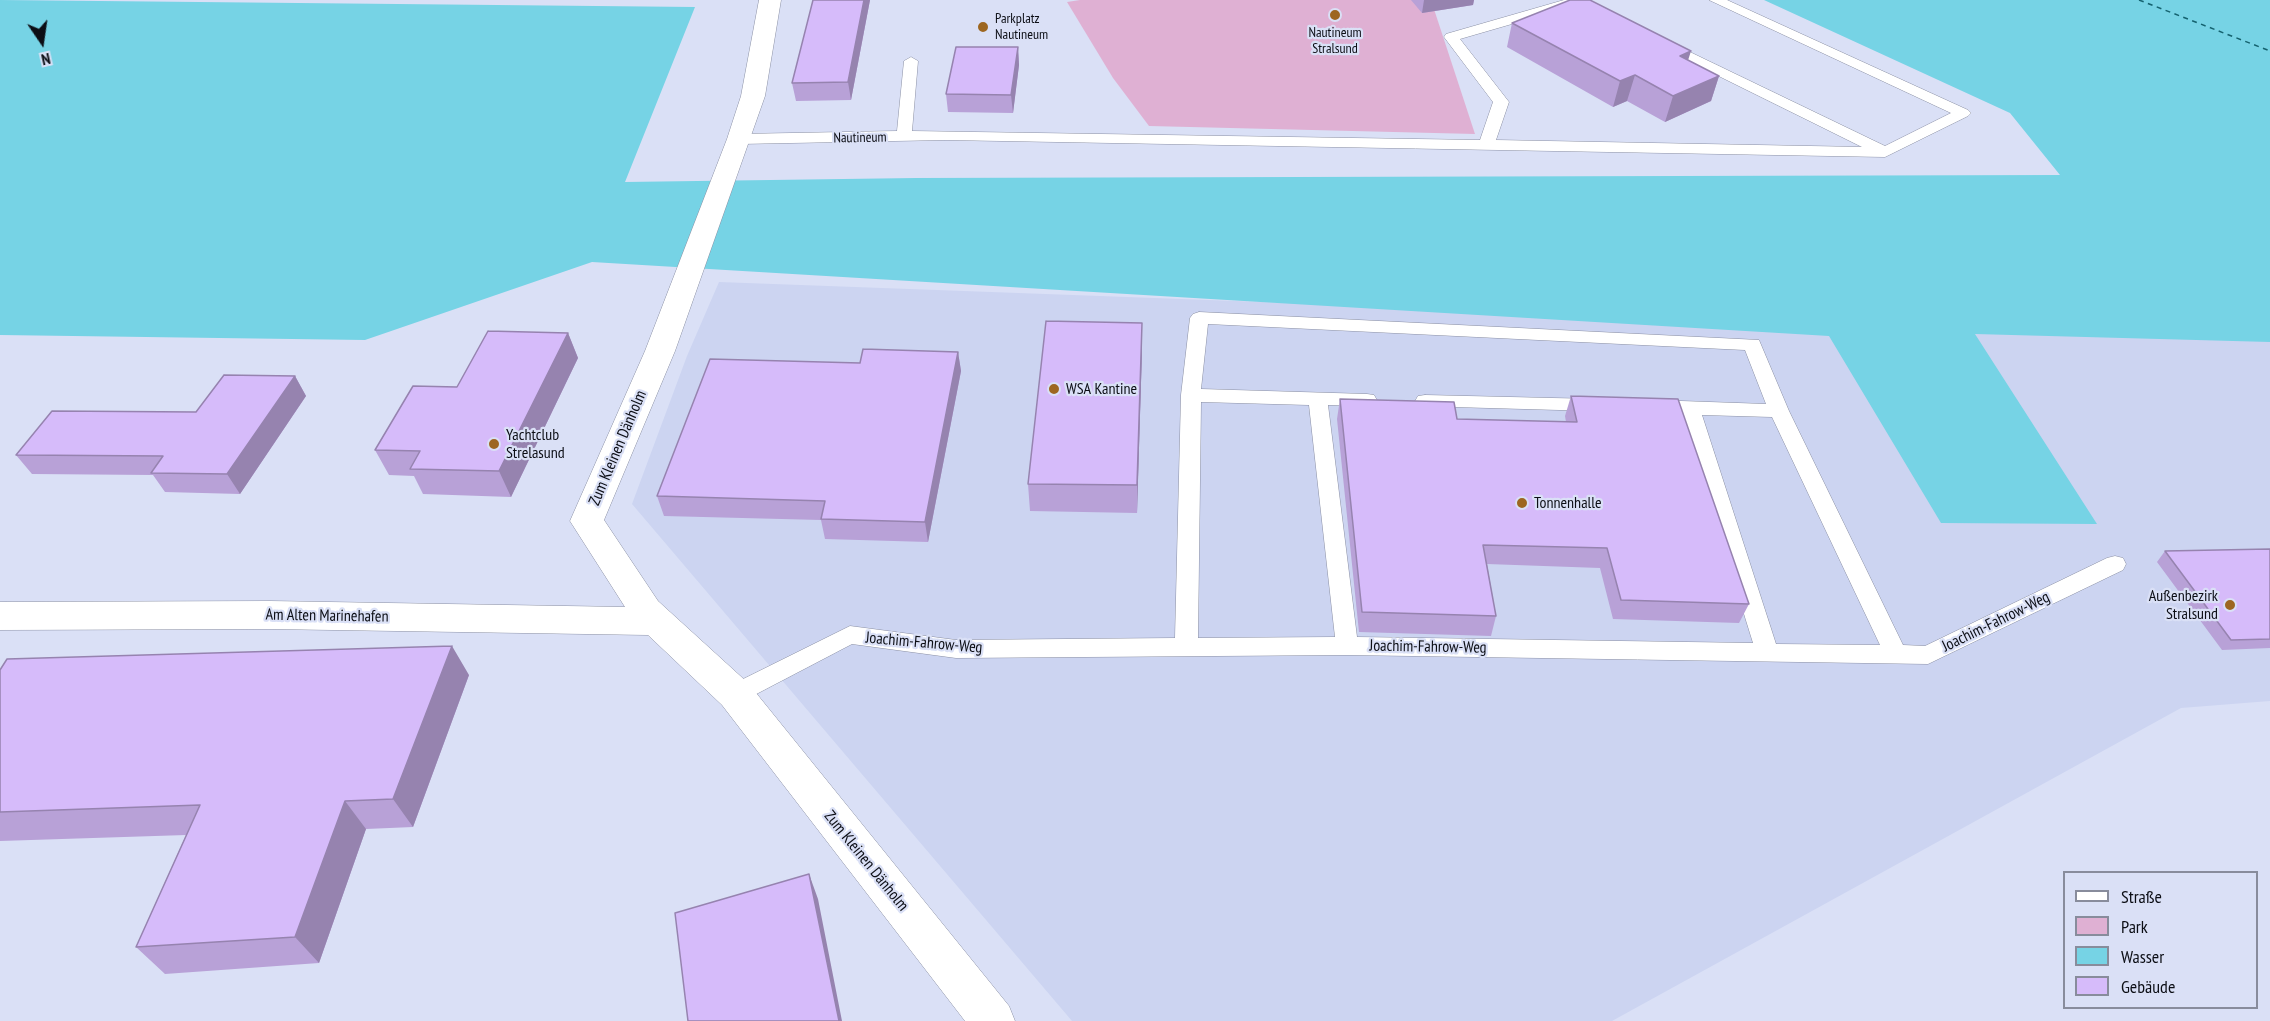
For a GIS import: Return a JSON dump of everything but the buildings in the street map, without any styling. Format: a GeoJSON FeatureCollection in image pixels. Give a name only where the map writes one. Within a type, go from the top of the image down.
{"type":"FeatureCollection","features":[{"type":"Feature","properties":{"kind":"street","name":"Zum Kleinen Dänholm"},"geometry":{"type":"LineString","coordinates":[[770,0],[753,96],[739,139],[686,284],[587,521],[616,568],[655,621],[735,694],[993,1021]]}},
{"type":"Feature","properties":{"kind":"street","name":"Am Alten Marinehafen"},"geometry":{"type":"LineString","coordinates":[[0,616],[270,615],[655,621]]}},
{"type":"Feature","properties":{"kind":"lane"},"geometry":{"type":"LineString","coordinates":[[904,137],[946,135],[1885,152],[1963,113],[1716,0]]}},
{"type":"Feature","properties":{"kind":"lane"},"geometry":{"type":"LineString","coordinates":[[1486,146],[1501,102],[1451,37],[1580,2]]}},
{"type":"Feature","properties":{"kind":"lane"},"geometry":{"type":"LineString","coordinates":[[1651,37],[1885,152]]}},
{"type":"Feature","properties":{"kind":"lane","name":"Nautineum"},"geometry":{"type":"LineString","coordinates":[[739,139],[904,137],[911,61]]}},
{"type":"Feature","properties":{"kind":"lane"},"geometry":{"type":"LineString","coordinates":[[1186,647],[1191,396],[1199,318],[1752,344],[1779,411],[1896,655]]}},
{"type":"Feature","properties":{"kind":"lane"},"geometry":{"type":"LineString","coordinates":[[1191,396],[1613,406]]}},
{"type":"Feature","properties":{"kind":"lane"},"geometry":{"type":"LineString","coordinates":[[1318,399],[1347,646]]}},
{"type":"Feature","properties":{"kind":"lane"},"geometry":{"type":"LineString","coordinates":[[1637,406],[1779,411]]}},
{"type":"Feature","properties":{"kind":"lane"},"geometry":{"type":"LineString","coordinates":[[1690,408],[1768,652]]}},
{"type":"Feature","properties":{"kind":"lane","name":"Joachim-Fahrow-Weg"},"geometry":{"type":"LineString","coordinates":[[735,694],[850,635],[956,649],[1347,646],[1928,655],[2115,564]]}},
{"type":"Feature","properties":{"kind":"shaded area"},"geometry":{"type":"Polygon","coordinates":[[[719,282],[2270,339],[2270,701],[2181,708],[1612,1021],[1072,1021],[632,504],[687,356],[719,282]]]}},
{"type":"Feature","properties":{"kind":"green space"},"geometry":{"type":"Polygon","coordinates":[[[1080,0],[1431,0],[1475,134],[1149,126],[1113,78],[1067,2],[1080,0]]]}},
{"type":"Feature","properties":{"kind":"water"},"geometry":{"type":"Polygon","coordinates":[[[0,0],[695,7],[625,182],[916,178],[2060,175],[2010,113],[1764,0],[2270,0],[2270,342],[1975,334],[2097,524],[1941,523],[1829,336],[592,262],[365,340],[0,335],[0,0]]]}},
{"type":"Feature","properties":{"kind":"ferry route"},"geometry":{"type":"LineString","coordinates":[[2139,0],[2270,51]]}},
{"type":"Feature","properties":{"kind":"place","name":"Nautineum Stralsund"},"geometry":{"type":"Point","coordinates":[1335,15]}},
{"type":"Feature","properties":{"kind":"place","name":"Parkplatz Nautineum"},"geometry":{"type":"Point","coordinates":[983,27]}},
{"type":"Feature","properties":{"kind":"place","name":"WSA Kantine"},"geometry":{"type":"Point","coordinates":[1054,389]}},
{"type":"Feature","properties":{"kind":"place","name":"Yachtclub Strelasund"},"geometry":{"type":"Point","coordinates":[494,444]}},
{"type":"Feature","properties":{"kind":"place","name":"Tonnenhalle"},"geometry":{"type":"Point","coordinates":[1522,503]}},
{"type":"Feature","properties":{"kind":"place","name":"Außenbezirk Stralsund"},"geometry":{"type":"Point","coordinates":[2230,605]}}]}
